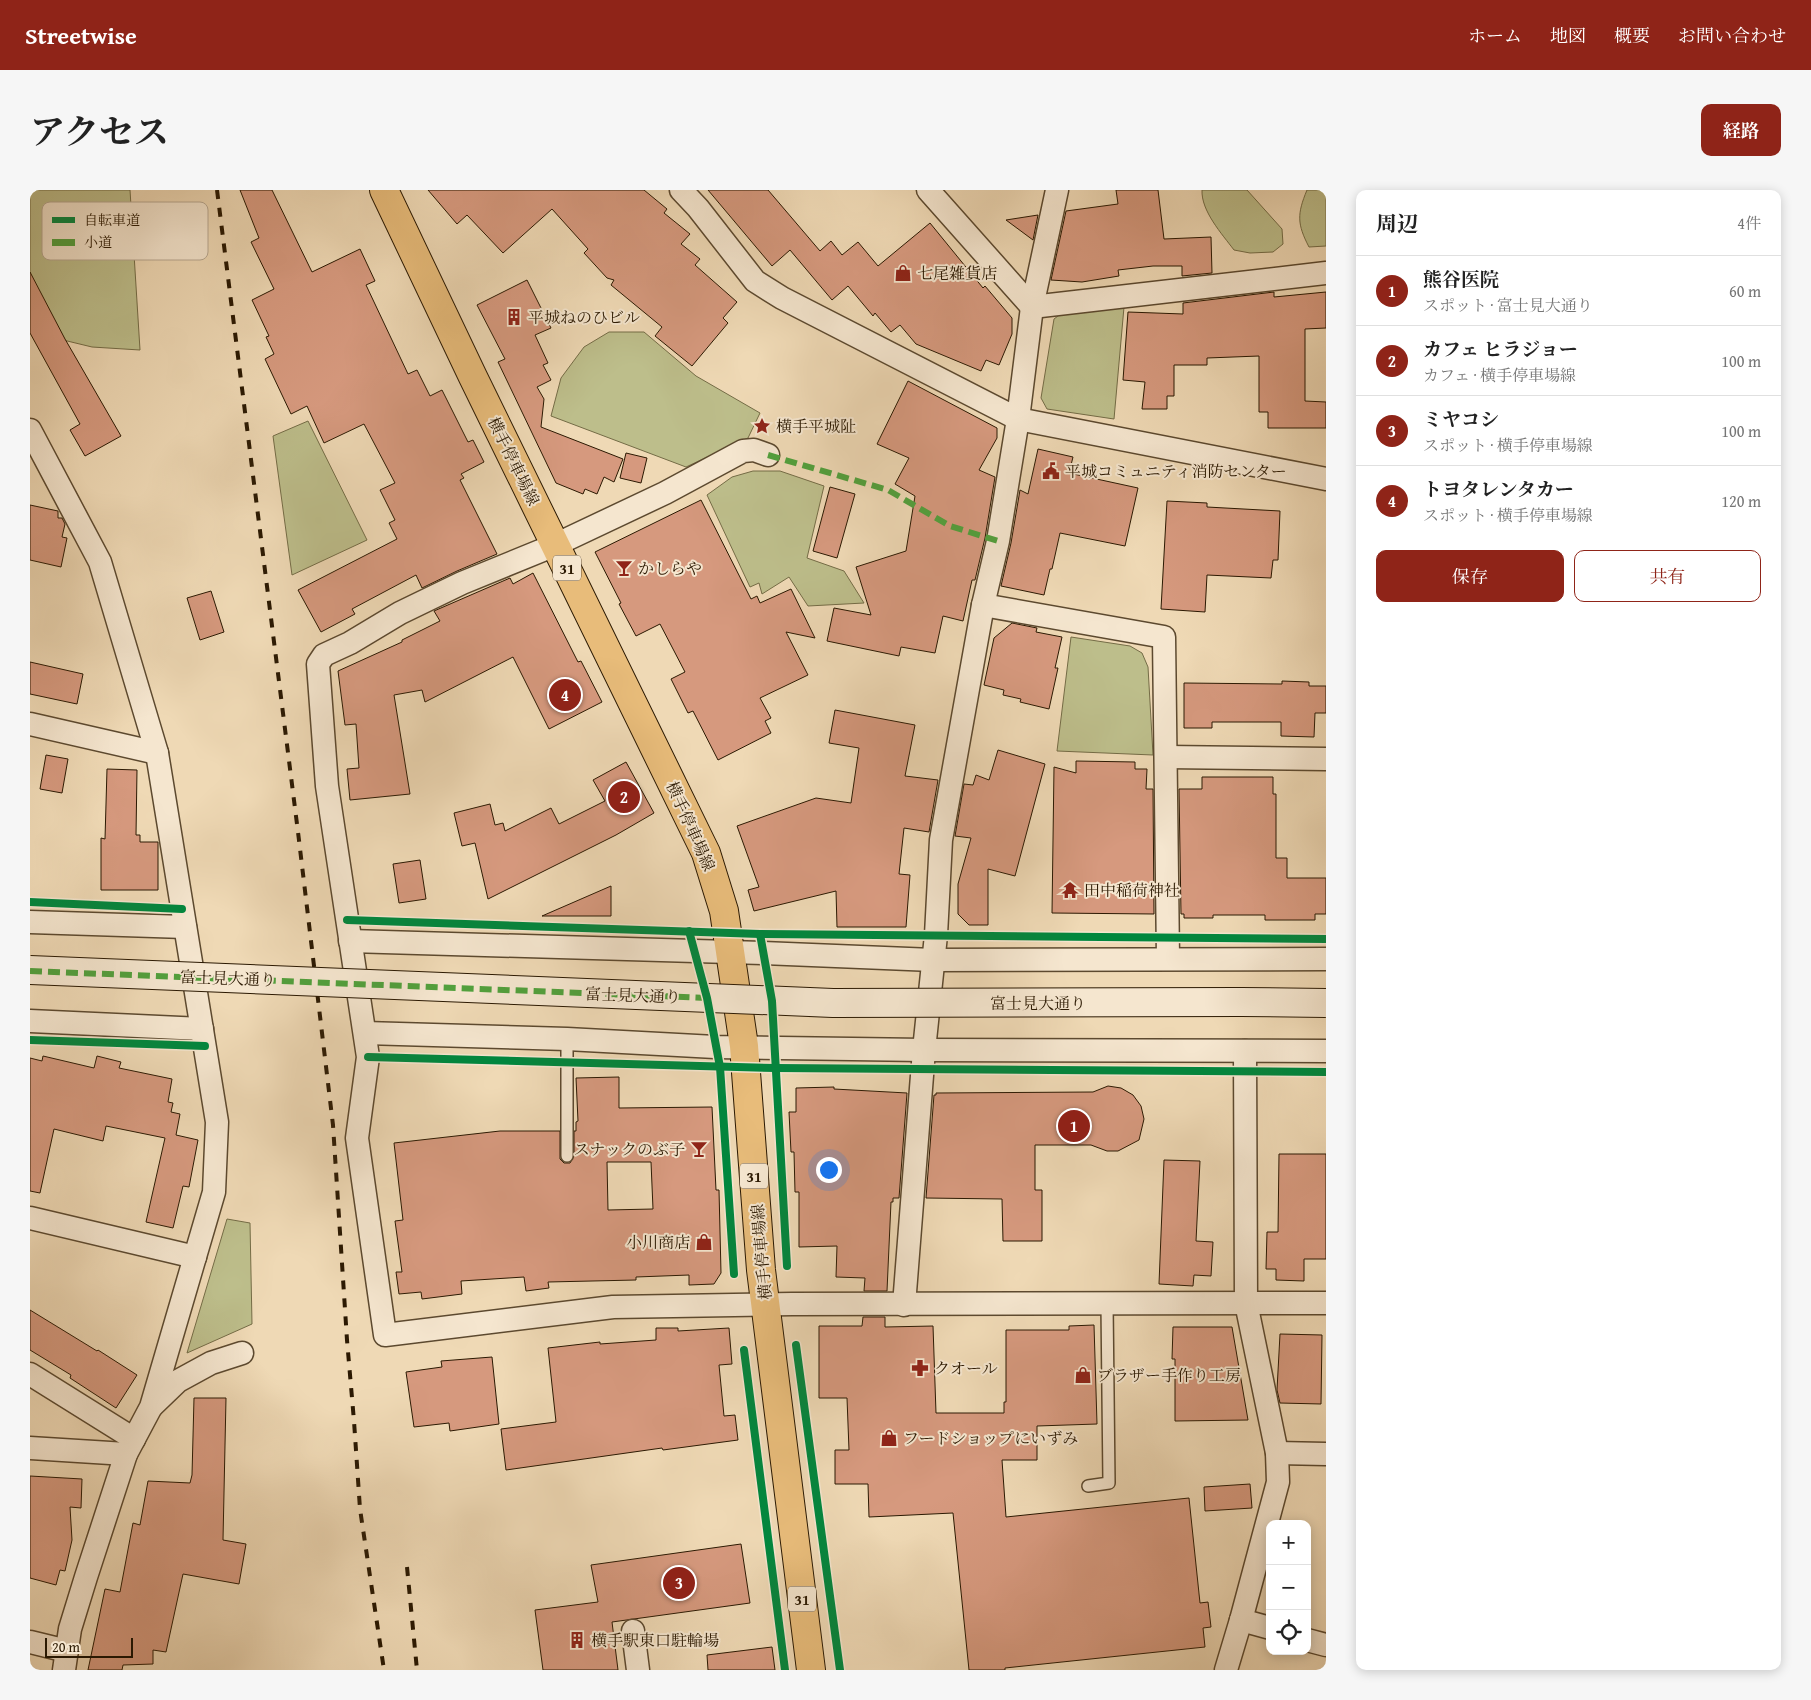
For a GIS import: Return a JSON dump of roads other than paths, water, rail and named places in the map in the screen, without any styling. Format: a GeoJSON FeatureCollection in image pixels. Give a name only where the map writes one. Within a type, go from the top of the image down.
{"type":"FeatureCollection","features":[{"type":"Feature","properties":{"kind":"main road","name":"横手停車場線"},"geometry":{"type":"LineString","coordinates":[[384,190],[473,377],[706,853],[724,911],[744,1046],[761,1270],[811,1670]]}},
{"type":"Feature","properties":{"kind":"street"},"geometry":{"type":"LineString","coordinates":[[681,190],[698,208],[755,281],[782,298],[1018,419],[1326,479]]}},
{"type":"Feature","properties":{"kind":"street"},"geometry":{"type":"LineString","coordinates":[[928,190],[1032,307]]}},
{"type":"Feature","properties":{"kind":"street"},"geometry":{"type":"LineString","coordinates":[[904,1305],[924,1050],[936,935],[941,840],[983,605],[998,541],[1018,419],[1032,307],[1057,190]]}},
{"type":"Feature","properties":{"kind":"street"},"geometry":{"type":"LineString","coordinates":[[1032,307],[1326,273]]}},
{"type":"Feature","properties":{"kind":"street"},"geometry":{"type":"LineString","coordinates":[[30,430],[39,464],[100,562],[157,753],[217,1122],[214,1192],[151,1407],[130,1446],[70,1629],[65,1661],[30,1642]]}},
{"type":"Feature","properties":{"kind":"street"},"geometry":{"type":"LineString","coordinates":[[768,455],[754,450],[743,451],[664,493],[555,545],[462,583],[400,613],[350,643],[324,655],[318,664],[327,786],[368,1057],[357,1138],[385,1335],[613,1307],[1326,1303]]}},
{"type":"Feature","properties":{"kind":"street"},"geometry":{"type":"LineString","coordinates":[[983,605],[1164,637],[1168,958]]}},
{"type":"Feature","properties":{"kind":"street"},"geometry":{"type":"LineString","coordinates":[[30,724],[157,753]]}},
{"type":"Feature","properties":{"kind":"street"},"geometry":{"type":"LineString","coordinates":[[1166,757],[1326,759]]}},
{"type":"Feature","properties":{"kind":"street"},"geometry":{"type":"LineString","coordinates":[[30,922],[185,928]]}},
{"type":"Feature","properties":{"kind":"street"},"geometry":{"type":"LineString","coordinates":[[350,941],[933,960],[1326,959]]}},
{"type":"Feature","properties":{"kind":"street","name":"富士見大通り"},"geometry":{"type":"LineString","coordinates":[[30,970],[833,1003],[1326,1003]]}},
{"type":"Feature","properties":{"kind":"street"},"geometry":{"type":"LineString","coordinates":[[30,1021],[202,1029]]}},
{"type":"Feature","properties":{"kind":"street"},"geometry":{"type":"LineString","coordinates":[[365,1033],[567,1039],[715,1047],[924,1050],[1326,1051]]}},
{"type":"Feature","properties":{"kind":"street"},"geometry":{"type":"LineString","coordinates":[[1226,1670],[1278,1482],[1277,1453],[1246,1303],[1245,1050]]}},
{"type":"Feature","properties":{"kind":"street"},"geometry":{"type":"LineString","coordinates":[[30,1218],[195,1257]]}},
{"type":"Feature","properties":{"kind":"street"},"geometry":{"type":"LineString","coordinates":[[151,1407],[178,1381],[210,1363],[242,1353]]}},
{"type":"Feature","properties":{"kind":"street"},"geometry":{"type":"LineString","coordinates":[[30,1374],[130,1446]]}},
{"type":"Feature","properties":{"kind":"street"},"geometry":{"type":"LineString","coordinates":[[30,1448],[130,1446]]}},
{"type":"Feature","properties":{"kind":"street"},"geometry":{"type":"LineString","coordinates":[[1277,1453],[1326,1454]]}},
{"type":"Feature","properties":{"kind":"street"},"geometry":{"type":"LineString","coordinates":[[1241,1620],[1266,1627]]}},
{"type":"Feature","properties":{"kind":"street"},"geometry":{"type":"LineString","coordinates":[[633,1631],[638,1670]]}},
{"type":"Feature","properties":{"kind":"street"},"geometry":{"type":"LineString","coordinates":[[1311,1641],[1326,1645]]}},
{"type":"Feature","properties":{"kind":"lane"},"geometry":{"type":"LineString","coordinates":[[567,1039],[567,1156]]}},
{"type":"Feature","properties":{"kind":"lane"},"geometry":{"type":"LineString","coordinates":[[1088,1486],[1109,1483],[1107,1304]]}},
{"type":"Feature","properties":{"kind":"railway"},"geometry":{"type":"LineString","coordinates":[[217,190],[333,1125],[360,1509],[384,1670]]}},
{"type":"Feature","properties":{"kind":"railway"},"geometry":{"type":"LineString","coordinates":[[407,1567],[417,1670]]}},
{"type":"Feature","properties":{"kind":"place","name":"七尾雑貨店"},"geometry":{"type":"Point","coordinates":[903,273]}},
{"type":"Feature","properties":{"kind":"place","name":"平城ねのひビル"},"geometry":{"type":"Point","coordinates":[514,317]}},
{"type":"Feature","properties":{"kind":"place","name":"横手平城阯"},"geometry":{"type":"Point","coordinates":[762,426]}},
{"type":"Feature","properties":{"kind":"place","name":"平城コミュニティ消防センター"},"geometry":{"type":"Point","coordinates":[1051,471]}},
{"type":"Feature","properties":{"kind":"place","name":"かしらや"},"geometry":{"type":"Point","coordinates":[624,568]}},
{"type":"Feature","properties":{"kind":"place","name":"トヨタレンタカー"},"geometry":{"type":"Point","coordinates":[565,695]}},
{"type":"Feature","properties":{"kind":"place","name":"カフェ ヒラジョー"},"geometry":{"type":"Point","coordinates":[624,797]}},
{"type":"Feature","properties":{"kind":"place","name":"田中稲荷神社"},"geometry":{"type":"Point","coordinates":[1070,890]}},
{"type":"Feature","properties":{"kind":"place","name":"熊谷医院"},"geometry":{"type":"Point","coordinates":[1074,1126]}},
{"type":"Feature","properties":{"kind":"place","name":"スナックのぶ子"},"geometry":{"type":"Point","coordinates":[699,1149]}},
{"type":"Feature","properties":{"kind":"place","name":"小川商店"},"geometry":{"type":"Point","coordinates":[704,1242]}},
{"type":"Feature","properties":{"kind":"place","name":"クオール"},"geometry":{"type":"Point","coordinates":[920,1368]}},
{"type":"Feature","properties":{"kind":"place","name":"ブラザー手作り工房"},"geometry":{"type":"Point","coordinates":[1083,1375]}},
{"type":"Feature","properties":{"kind":"place","name":"フードショップにいずみ"},"geometry":{"type":"Point","coordinates":[889,1438]}},
{"type":"Feature","properties":{"kind":"place","name":"ミヤコシ"},"geometry":{"type":"Point","coordinates":[679,1583]}},
{"type":"Feature","properties":{"kind":"place","name":"横手駅東口駐輪場"},"geometry":{"type":"Point","coordinates":[577,1640]}}]}
